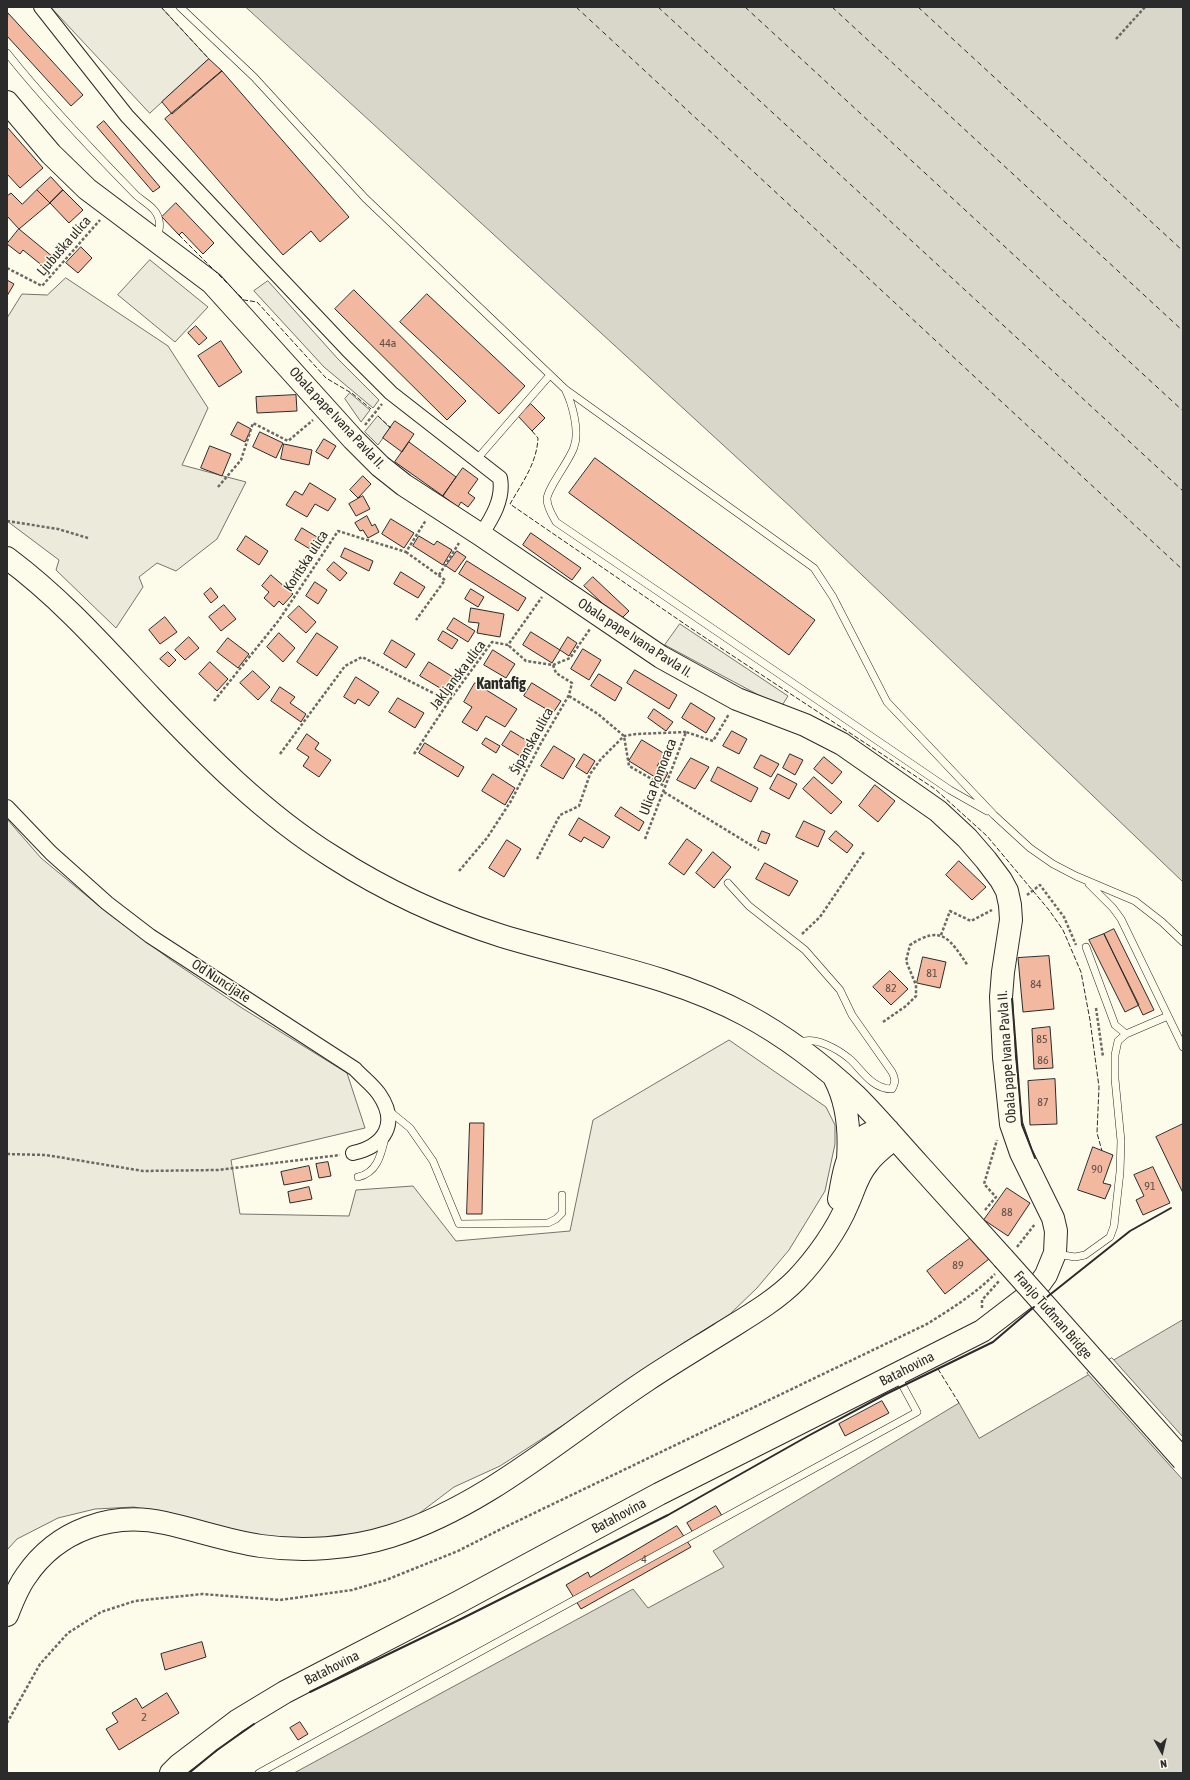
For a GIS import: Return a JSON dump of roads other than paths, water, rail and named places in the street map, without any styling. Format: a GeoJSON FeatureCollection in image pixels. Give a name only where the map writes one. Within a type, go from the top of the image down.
{"type":"FeatureCollection","features":[{"type":"Feature","properties":{"kind":"main road","name":"Obala pape Ivana Pavla II."},"geometry":{"type":"LineString","coordinates":[[7,102],[51,154],[87,188],[111,208],[212,283],[353,439],[380,466],[404,485],[475,531],[661,657],[737,699],[805,725],[842,744],[938,811],[967,838],[1001,880],[1007,891],[1011,920],[1003,972],[1001,997],[1004,1057],[1011,1124],[1021,1153],[1053,1218],[1056,1231],[1055,1253]]}},
{"type":"Feature","properties":{"kind":"main road","name":"Franjo Tuđman Bridge"},"geometry":{"type":"LineString","coordinates":[[7,558],[78,618],[195,743],[247,792],[330,856],[370,880],[419,905],[460,922],[504,936],[641,973],[683,988],[744,1014],[794,1045],[857,1097],[1183,1460]]}},
{"type":"Feature","properties":{"kind":"main road"},"geometry":{"type":"LineString","coordinates":[[834,1077],[841,1092],[847,1120],[849,1145],[848,1160],[835,1226]]}},
{"type":"Feature","properties":{"kind":"main road"},"geometry":{"type":"LineString","coordinates":[[7,1615],[25,1576],[40,1558],[73,1533],[93,1524],[138,1519],[164,1522],[252,1544],[287,1549],[320,1548],[356,1544],[387,1538],[418,1527],[447,1513],[492,1487],[628,1393],[781,1294],[812,1262],[848,1203],[863,1169],[891,1134],[878,1130],[868,1133],[855,1144],[848,1160]]}},
{"type":"Feature","properties":{"kind":"main road","name":"Batahovina"},"geometry":{"type":"LineString","coordinates":[[171,1773],[178,1765],[237,1721],[286,1692],[457,1604],[659,1494],[982,1331],[1029,1295],[1038,1286],[1046,1275],[1055,1253]]}},
{"type":"Feature","properties":{"kind":"street"},"geometry":{"type":"LineString","coordinates":[[41,7],[127,116],[342,344],[391,393],[500,478],[502,488],[493,516],[475,531]]}},
{"type":"Feature","properties":{"kind":"street","name":"Od Nuncijate"},"geometry":{"type":"LineString","coordinates":[[7,807],[51,853],[107,903],[156,940],[304,1034],[355,1069],[379,1093],[387,1109],[389,1125],[386,1134]]}},
{"type":"Feature","properties":{"kind":"street"},"geometry":{"type":"LineString","coordinates":[[353,1153],[363,1151],[377,1143],[386,1134]]}},
{"type":"Feature","properties":{"kind":"lane"},"geometry":{"type":"LineString","coordinates":[[180,7],[262,85],[366,198],[565,389],[814,568],[833,596],[887,702],[994,816],[1030,848],[1053,864],[1087,881],[1135,901],[1162,922],[1183,942]]}},
{"type":"Feature","properties":{"kind":"lane"},"geometry":{"type":"LineString","coordinates":[[7,53],[62,118],[138,198],[154,210],[159,219],[160,230],[155,240]]}},
{"type":"Feature","properties":{"kind":"lane"},"geometry":{"type":"LineString","coordinates":[[477,460],[550,375]]}},
{"type":"Feature","properties":{"kind":"lane"},"geometry":{"type":"LineString","coordinates":[[565,389],[572,407],[575,445],[560,474],[548,491],[547,499],[550,511],[556,522],[950,790],[994,816]]}},
{"type":"Feature","properties":{"kind":"lane"},"geometry":{"type":"LineString","coordinates":[[1087,881],[1113,908],[1121,919],[1183,1047]]}},
{"type":"Feature","properties":{"kind":"lane"},"geometry":{"type":"LineString","coordinates":[[728,883],[749,906],[805,950],[840,990],[852,1015],[892,1072],[895,1085],[892,1089],[878,1086],[850,1059],[822,1042],[803,1040],[794,1045]]}},
{"type":"Feature","properties":{"kind":"lane"},"geometry":{"type":"LineString","coordinates":[[1086,947],[1115,1026],[1126,1034]]}},
{"type":"Feature","properties":{"kind":"lane"},"geometry":{"type":"LineString","coordinates":[[1055,1253],[1075,1257],[1085,1255],[1110,1237],[1114,1226],[1120,1172],[1120,1141],[1115,1079],[1115,1055],[1118,1041],[1126,1034],[1168,1016]]}},
{"type":"Feature","properties":{"kind":"lane"},"geometry":{"type":"LineString","coordinates":[[387,1109],[410,1128],[433,1161],[459,1224],[548,1223],[556,1219],[562,1213],[562,1195]]}},
{"type":"Feature","properties":{"kind":"lane"},"geometry":{"type":"LineString","coordinates":[[358,1176],[366,1175],[375,1167],[381,1156],[386,1134]]}},
{"type":"Feature","properties":{"kind":"lane"},"geometry":{"type":"LineString","coordinates":[[258,1773],[916,1412],[897,1375]]}},
{"type":"Feature","properties":{"kind":"district","name":"Kantafig"},"geometry":{"type":"Point","coordinates":[501,684]}}]}
